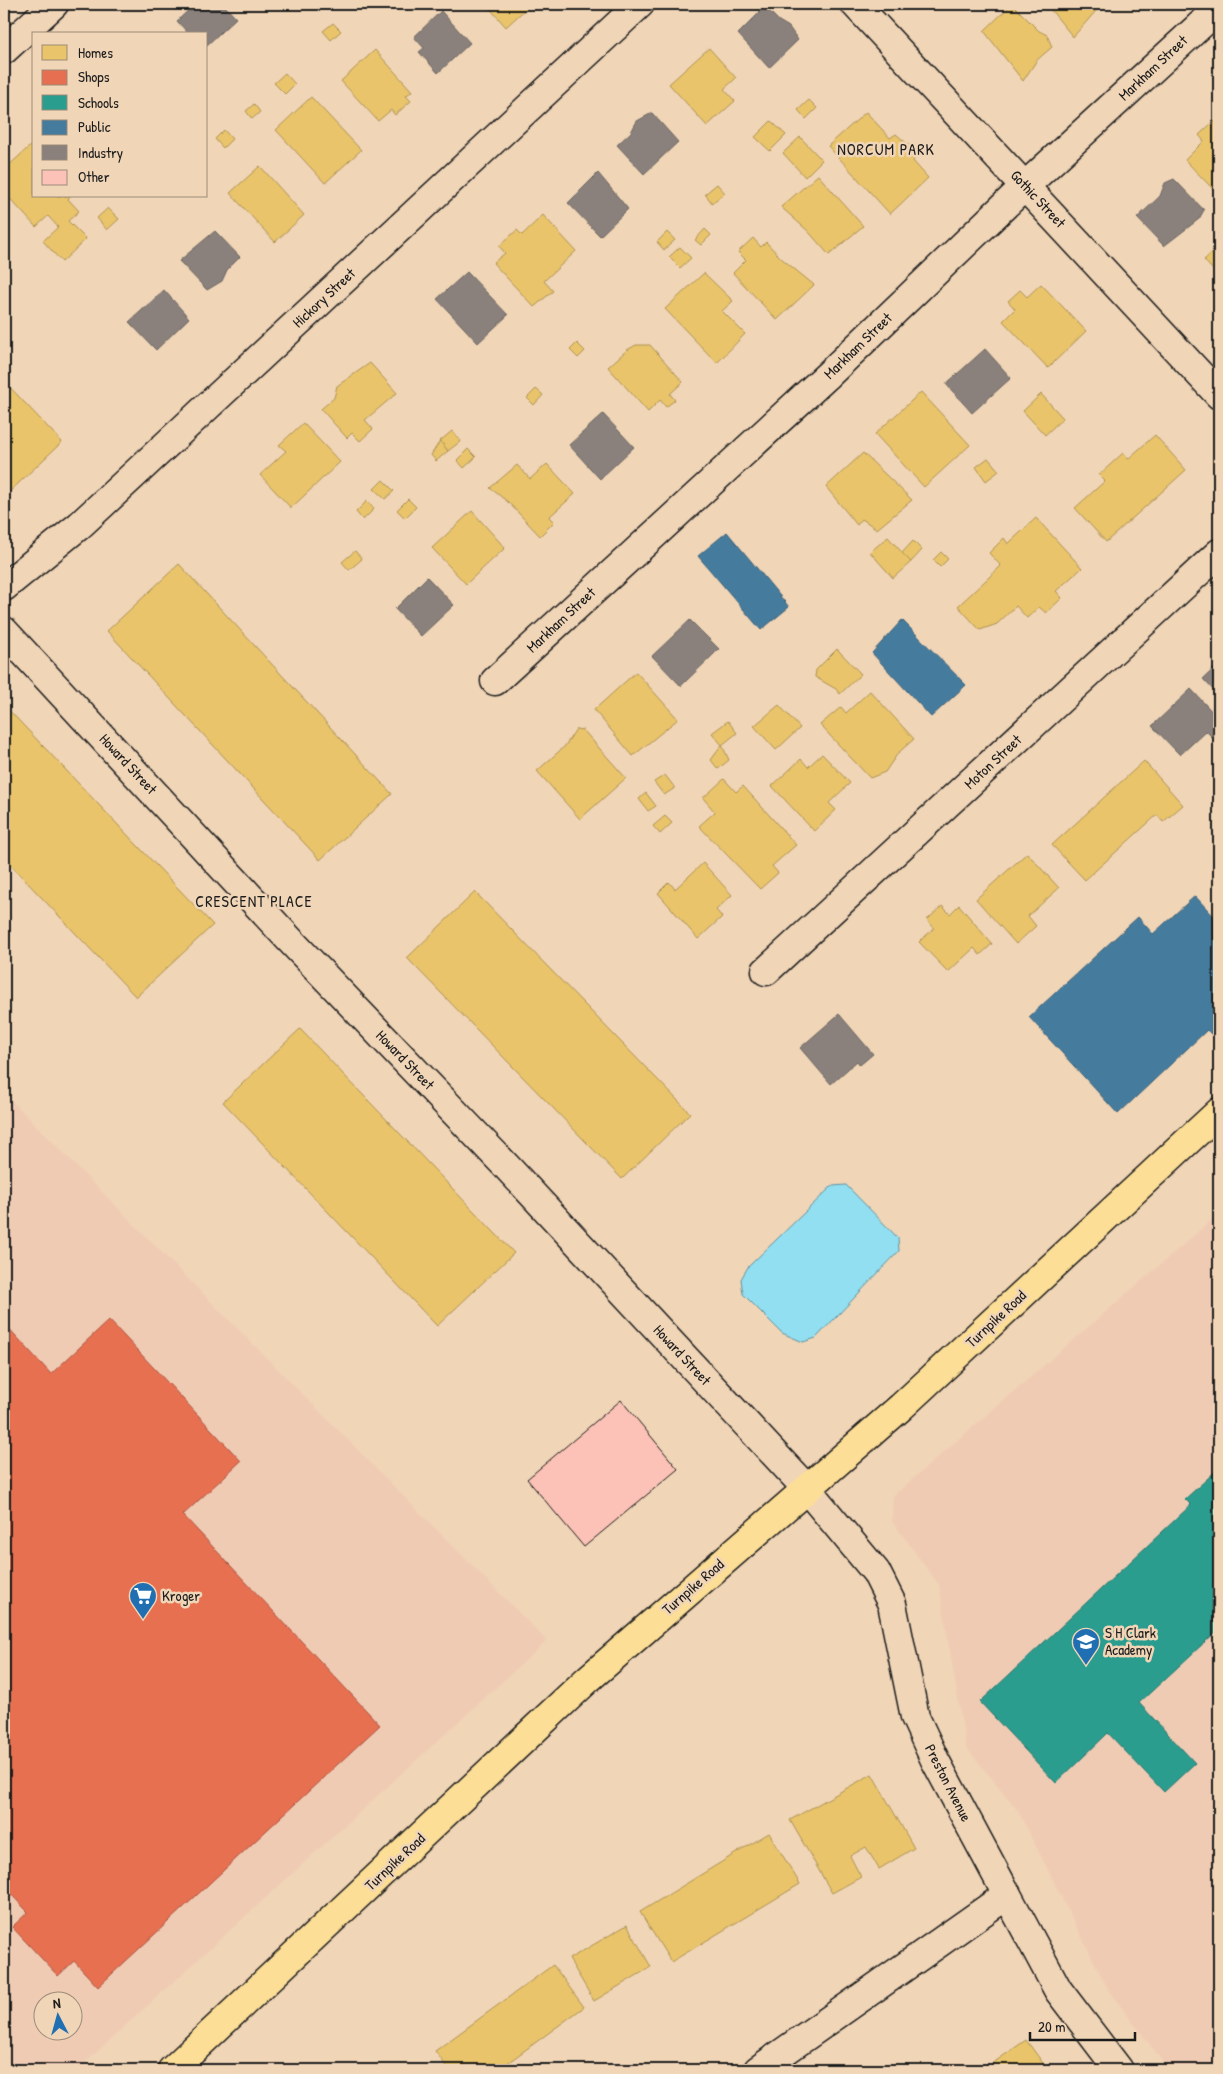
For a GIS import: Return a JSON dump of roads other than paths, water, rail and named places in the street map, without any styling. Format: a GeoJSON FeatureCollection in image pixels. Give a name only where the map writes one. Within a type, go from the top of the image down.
{"type":"FeatureCollection","features":[{"type":"Feature","properties":{"kind":"main road","name":"Turnpike Road"},"geometry":{"type":"LineString","coordinates":[[172,2070],[587,1680],[901,1406],[1219,1112]]}},
{"type":"Feature","properties":{"kind":"street"},"geometry":{"type":"LineString","coordinates":[[4,50],[54,4]]}},
{"type":"Feature","properties":{"kind":"street","name":"Hickory Street"},"geometry":{"type":"LineString","coordinates":[[4,587],[80,524],[640,4]]}},
{"type":"Feature","properties":{"kind":"street","name":"Gothic Street"},"geometry":{"type":"LineString","coordinates":[[855,4],[1219,395]]}},
{"type":"Feature","properties":{"kind":"street","name":"Markham Street"},"geometry":{"type":"LineString","coordinates":[[495,681],[829,374],[1025,186],[1219,8]]}},
{"type":"Feature","properties":{"kind":"street","name":"Moton Street"},"geometry":{"type":"LineString","coordinates":[[766,971],[1219,553]]}},
{"type":"Feature","properties":{"kind":"street","name":"Howard Street"},"geometry":{"type":"LineString","coordinates":[[4,631],[288,938],[508,1168],[806,1488]]}},
{"type":"Feature","properties":{"kind":"street","name":"Preston Avenue"},"geometry":{"type":"LineString","coordinates":[[806,1488],[876,1572],[892,1604],[915,1717],[935,1760],[1058,1990],[1119,2070]]}},
{"type":"Feature","properties":{"kind":"street"},"geometry":{"type":"LineString","coordinates":[[758,2070],[1007,1895]]}},
{"type":"Feature","properties":{"kind":"water"},"geometry":{"type":"Polygon","coordinates":[[[846,1185],[898,1238],[899,1251],[816,1338],[803,1342],[782,1333],[743,1294],[741,1279],[748,1267],[832,1186],[846,1185]]]}},
{"type":"Feature","properties":{"kind":"place","name":"Kroger"},"geometry":{"type":"Point","coordinates":[143,1620]}},
{"type":"Feature","properties":{"kind":"place","name":"S H Clark Academy"},"geometry":{"type":"Point","coordinates":[1086,1666]}},
{"type":"Feature","properties":{"kind":"district","name":"NORCUM PARK"},"geometry":{"type":"Point","coordinates":[886,149]}},
{"type":"Feature","properties":{"kind":"district","name":"CRESCENT PLACE"},"geometry":{"type":"Point","coordinates":[254,901]}}]}
